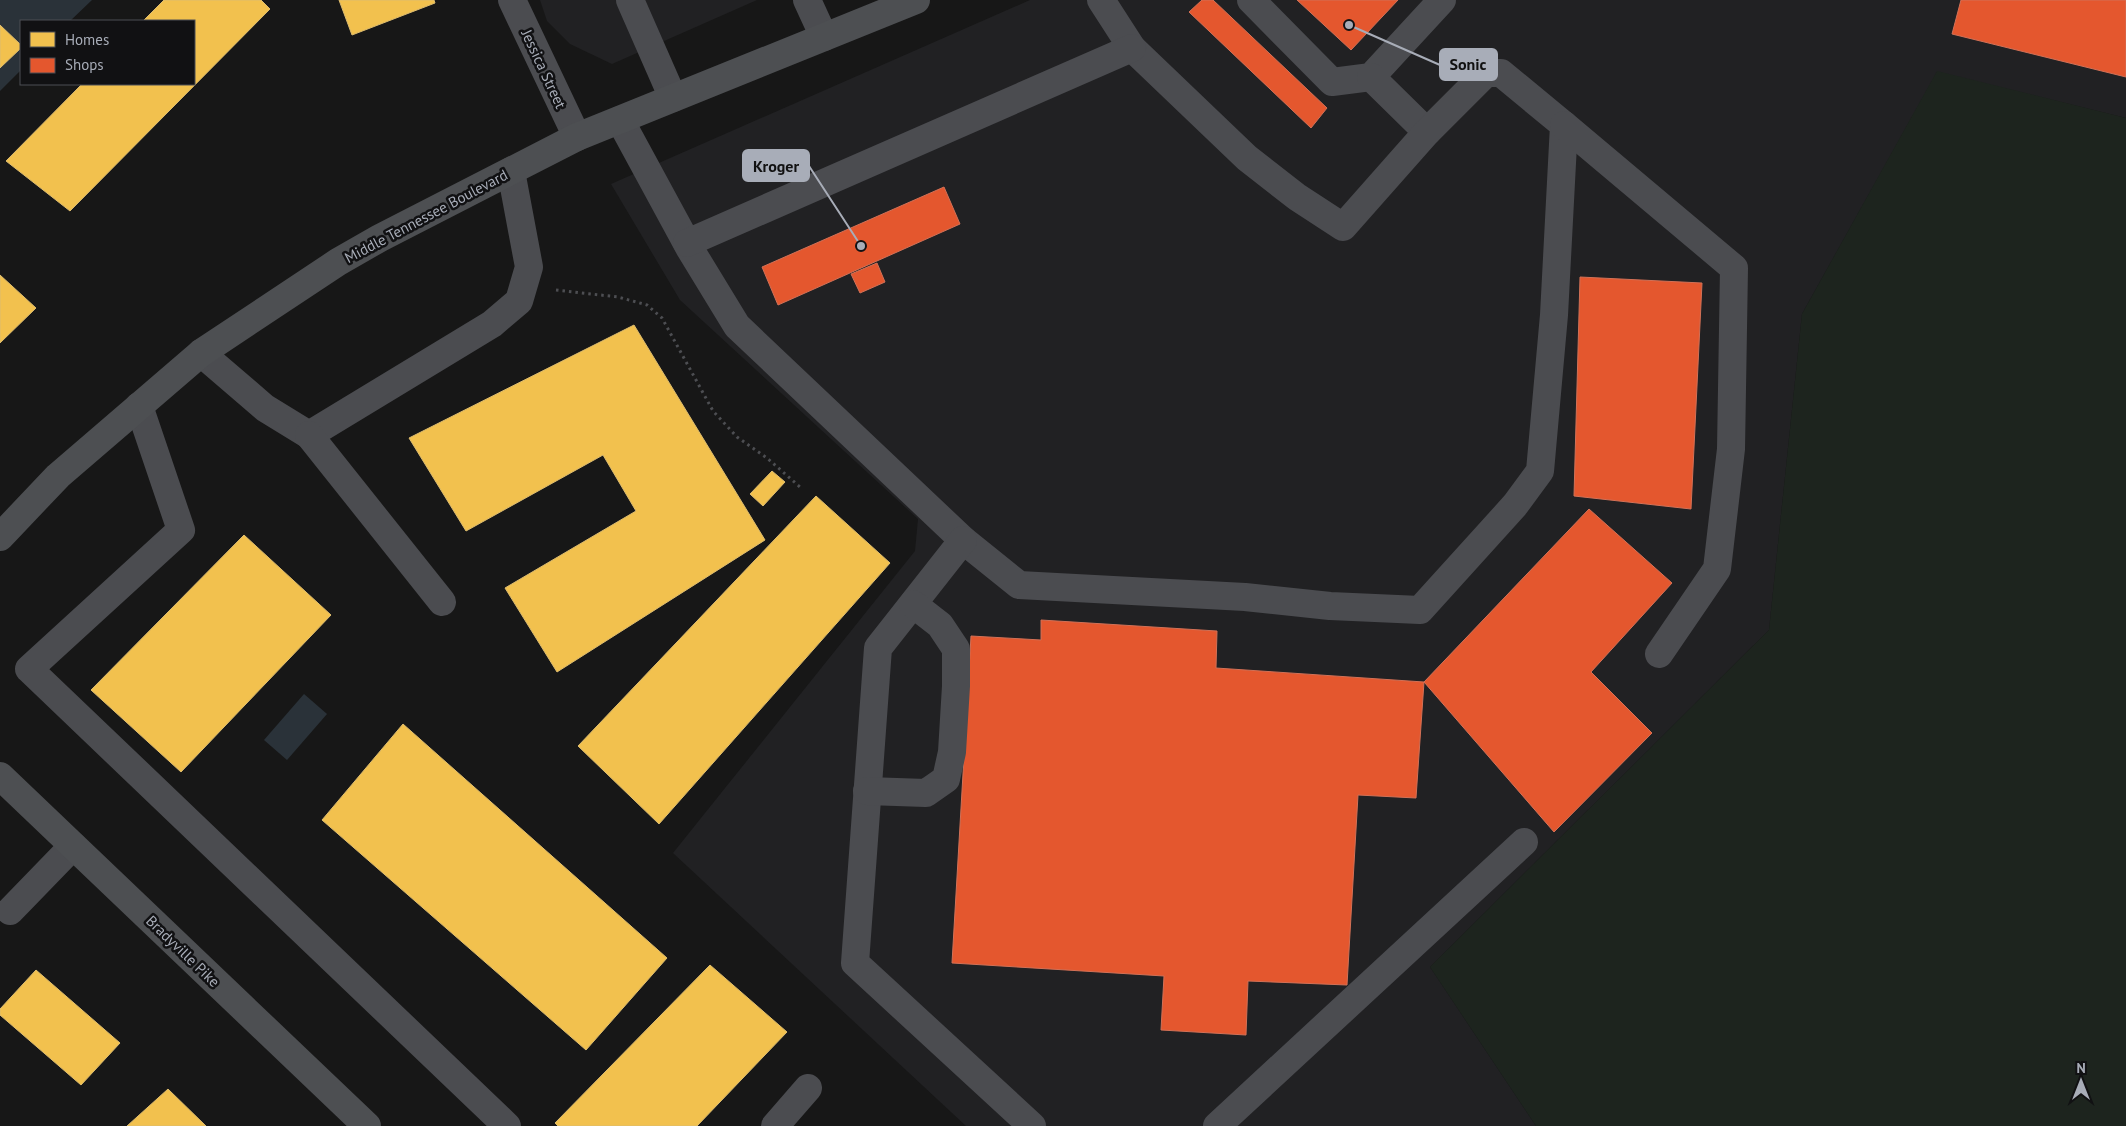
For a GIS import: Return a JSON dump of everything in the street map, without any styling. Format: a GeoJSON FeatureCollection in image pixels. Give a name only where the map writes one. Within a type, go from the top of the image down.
{"type":"FeatureCollection","features":[{"type":"Feature","properties":{"kind":"main road","name":"Middle Tennessee Boulevard"},"geometry":{"type":"LineString","coordinates":[[0,537],[58,476],[201,353],[338,262],[380,238],[576,137],[916,0]]}},
{"type":"Feature","properties":{"kind":"main road","name":"Bradyville Pike"},"geometry":{"type":"LineString","coordinates":[[0,776],[367,1126]]}},
{"type":"Feature","properties":{"kind":"street","name":"Jessica Street"},"geometry":{"type":"LineString","coordinates":[[512,0],[576,137]]}},
{"type":"Feature","properties":{"kind":"street"},"geometry":{"type":"LineString","coordinates":[[630,0],[673,98]]}},
{"type":"Feature","properties":{"kind":"street"},"geometry":{"type":"LineString","coordinates":[[807,0],[824,37]]}},
{"type":"Feature","properties":{"kind":"street"},"geometry":{"type":"LineString","coordinates":[[1101,0],[1132,48],[1247,158],[1297,197],[1343,227],[1427,132],[1486,73],[1501,73],[1734,268],[1731,449],[1717,569],[1659,654]]}},
{"type":"Feature","properties":{"kind":"street"},"geometry":{"type":"LineString","coordinates":[[1251,0],[1332,82],[1371,77],[1442,0]]}},
{"type":"Feature","properties":{"kind":"street"},"geometry":{"type":"LineString","coordinates":[[687,243],[1132,48]]}},
{"type":"Feature","properties":{"kind":"street"},"geometry":{"type":"LineString","coordinates":[[1371,77],[1427,132]]}},
{"type":"Feature","properties":{"kind":"street"},"geometry":{"type":"LineString","coordinates":[[620,120],[687,243],[738,326],[963,540],[1019,585],[1245,597],[1330,606],[1420,610],[1515,505],[1540,472],[1554,315],[1564,125]]}},
{"type":"Feature","properties":{"kind":"street"},"geometry":{"type":"LineString","coordinates":[[309,435],[492,324],[519,301],[529,267],[511,171]]}},
{"type":"Feature","properties":{"kind":"street"},"geometry":{"type":"LineString","coordinates":[[201,353],[265,408],[309,435],[442,602]]}},
{"type":"Feature","properties":{"kind":"street"},"geometry":{"type":"LineString","coordinates":[[139,406],[181,530],[29,668],[507,1126]]}},
{"type":"Feature","properties":{"kind":"street"},"geometry":{"type":"LineString","coordinates":[[963,540],[878,648],[855,962],[1032,1126]]}},
{"type":"Feature","properties":{"kind":"street"},"geometry":{"type":"LineString","coordinates":[[868,791],[926,793],[946,779],[952,752],[956,649],[940,624],[913,604]]}},
{"type":"Feature","properties":{"kind":"street"},"geometry":{"type":"LineString","coordinates":[[1217,1126],[1524,842]]}},
{"type":"Feature","properties":{"kind":"street"},"geometry":{"type":"LineString","coordinates":[[10,911],[73,846]]}},
{"type":"Feature","properties":{"kind":"street"},"geometry":{"type":"LineString","coordinates":[[775,1126],[808,1088]]}},
{"type":"Feature","properties":{"kind":"path"},"geometry":{"type":"LineString","coordinates":[[524,285],[618,297],[647,304],[662,318],[713,411],[738,436],[800,487]]}},
{"type":"Feature","properties":{"kind":"shaded area"},"geometry":{"type":"Polygon","coordinates":[[[0,0],[92,0],[71,20],[20,20],[20,71],[0,91],[0,0]]]}},
{"type":"Feature","properties":{"kind":"shaded area"},"geometry":{"type":"Polygon","coordinates":[[[540,0],[757,0],[612,64],[570,44],[547,21],[540,0]]]}},
{"type":"Feature","properties":{"kind":"shaded area"},"geometry":{"type":"Polygon","coordinates":[[[1030,0],[2126,0],[2126,118],[1937,72],[1802,314],[1769,630],[1430,967],[1536,1126],[966,1126],[673,853],[915,551],[918,519],[680,300],[611,184],[1030,0]]]}},
{"type":"Feature","properties":{"kind":"shaded area"},"geometry":{"type":"Polygon","coordinates":[[[1937,71],[2126,118],[2126,1126],[1536,1126],[1430,967],[1769,630],[1802,314],[1937,71]]]}},
{"type":"Feature","properties":{"kind":"shaded area"},"geometry":{"type":"Polygon","coordinates":[[[304,694],[327,714],[287,760],[264,740],[304,694]]]}},
{"type":"Feature","properties":{"kind":"building: Homes"},"geometry":{"type":"Polygon","coordinates":[[[164,0],[261,0],[270,9],[195,85],[195,20],[144,20],[164,0]]]}},
{"type":"Feature","properties":{"kind":"building: Homes"},"geometry":{"type":"Polygon","coordinates":[[[339,0],[434,0],[435,3],[352,35],[339,0]]]}},
{"type":"Feature","properties":{"kind":"building: Homes"},"geometry":{"type":"Polygon","coordinates":[[[0,25],[20,44],[20,49],[0,68],[0,25]]]}},
{"type":"Feature","properties":{"kind":"building: Homes"},"geometry":{"type":"Polygon","coordinates":[[[81,85],[195,85],[70,211],[6,161],[81,85]]]}},
{"type":"Feature","properties":{"kind":"building: Homes"},"geometry":{"type":"Polygon","coordinates":[[[0,275],[36,308],[0,343],[0,275]]]}},
{"type":"Feature","properties":{"kind":"building: Homes"},"geometry":{"type":"Polygon","coordinates":[[[634,325],[765,540],[557,672],[505,588],[636,511],[603,455],[466,531],[409,438],[634,325]]]}},
{"type":"Feature","properties":{"kind":"building: Homes"},"geometry":{"type":"Polygon","coordinates":[[[772,471],[785,482],[763,506],[750,494],[772,471]]]}},
{"type":"Feature","properties":{"kind":"building: Homes"},"geometry":{"type":"Polygon","coordinates":[[[816,496],[890,563],[659,824],[578,746],[816,496]]]}},
{"type":"Feature","properties":{"kind":"building: Homes"},"geometry":{"type":"Polygon","coordinates":[[[244,535],[331,615],[181,772],[91,690],[244,535]]]}},
{"type":"Feature","properties":{"kind":"building: Homes"},"geometry":{"type":"Polygon","coordinates":[[[403,724],[667,958],[586,1050],[322,820],[403,724]]]}},
{"type":"Feature","properties":{"kind":"building: Homes"},"geometry":{"type":"Polygon","coordinates":[[[710,965],[787,1032],[697,1126],[558,1126],[555,1123],[710,965]]]}},
{"type":"Feature","properties":{"kind":"building: Homes"},"geometry":{"type":"Polygon","coordinates":[[[36,970],[120,1043],[81,1085],[0,1015],[0,1009],[36,970]]]}},
{"type":"Feature","properties":{"kind":"building: Homes"},"geometry":{"type":"Polygon","coordinates":[[[168,1089],[206,1126],[127,1126],[168,1089]]]}},
{"type":"Feature","properties":{"kind":"building: Shops"},"geometry":{"type":"Polygon","coordinates":[[[1202,0],[1213,0],[1327,108],[1311,128],[1189,12],[1202,0]]]}},
{"type":"Feature","properties":{"kind":"building: Shops"},"geometry":{"type":"Polygon","coordinates":[[[1297,0],[1398,0],[1351,50],[1297,0]]]}},
{"type":"Feature","properties":{"kind":"building: Shops"},"geometry":{"type":"Polygon","coordinates":[[[1961,0],[2126,0],[2126,77],[1952,34],[1961,0]]]}},
{"type":"Feature","properties":{"kind":"building: Shops"},"geometry":{"type":"Polygon","coordinates":[[[944,187],[960,224],[778,305],[762,267],[944,187]]]}},
{"type":"Feature","properties":{"kind":"building: Shops"},"geometry":{"type":"Polygon","coordinates":[[[877,263],[885,282],[860,293],[851,274],[877,263]]]}},
{"type":"Feature","properties":{"kind":"building: Shops"},"geometry":{"type":"Polygon","coordinates":[[[1580,277],[1702,283],[1691,509],[1574,496],[1580,277]]]}},
{"type":"Feature","properties":{"kind":"building: Shops"},"geometry":{"type":"Polygon","coordinates":[[[1589,509],[1672,583],[1591,672],[1652,733],[1554,832],[1424,682],[1589,509]]]}},
{"type":"Feature","properties":{"kind":"building: Shops"},"geometry":{"type":"Polygon","coordinates":[[[1041,620],[1217,631],[1216,668],[1424,682],[1416,798],[1358,795],[1347,985],[1248,981],[1246,1035],[1161,1030],[1164,976],[952,963],[971,636],[1041,640],[1041,620]]]}},
{"type":"Feature","properties":{"kind":"place","name":"Sonic"},"geometry":{"type":"Point","coordinates":[1349,25]}},
{"type":"Feature","properties":{"kind":"place","name":"Kroger"},"geometry":{"type":"Point","coordinates":[861,246]}}]}
